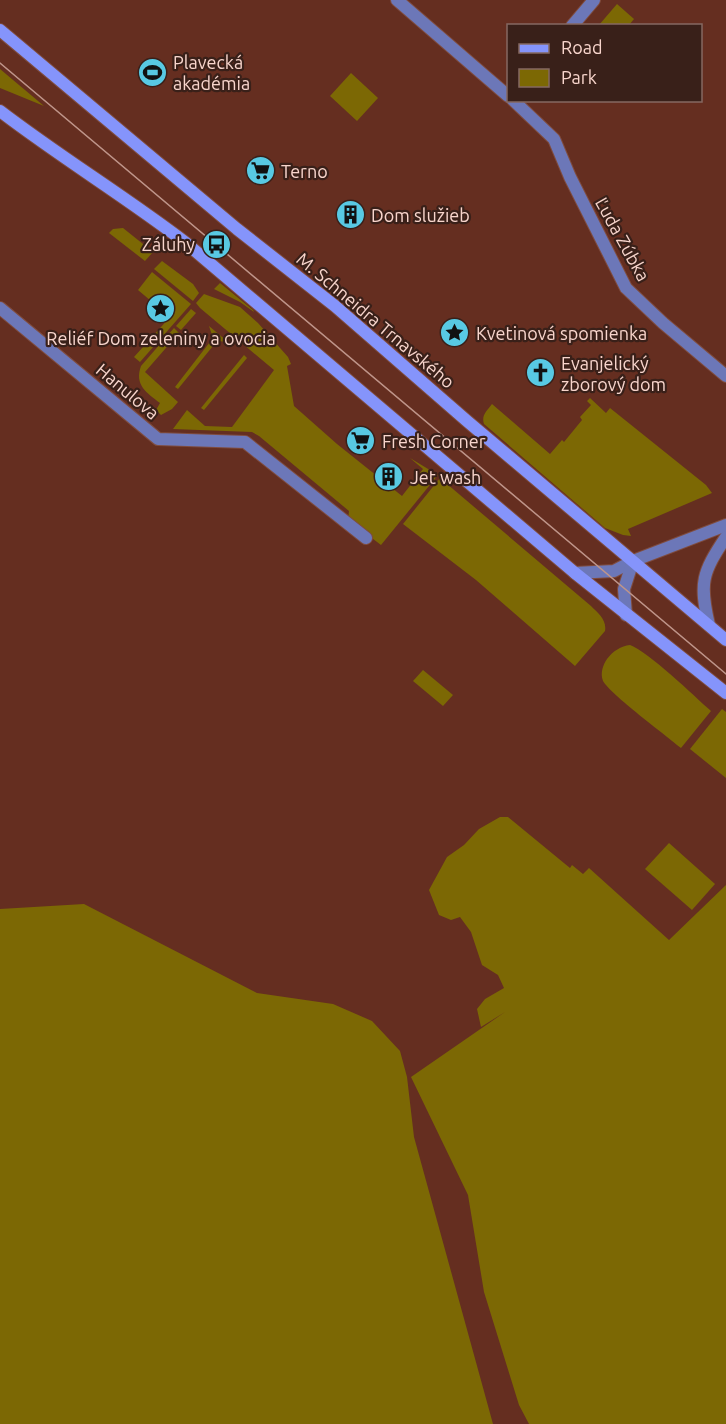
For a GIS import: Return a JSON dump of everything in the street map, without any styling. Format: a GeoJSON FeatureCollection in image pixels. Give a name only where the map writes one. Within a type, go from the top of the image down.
{"type":"FeatureCollection","features":[{"type":"Feature","properties":{"kind":"main road","name":"M. Schneidra Trnavského"},"geometry":{"type":"LineString","coordinates":[[0,30],[237,229],[335,306],[467,422],[726,640]]}},
{"type":"Feature","properties":{"kind":"main road"},"geometry":{"type":"LineString","coordinates":[[0,111],[186,243],[575,573],[726,693]]}},
{"type":"Feature","properties":{"kind":"street"},"geometry":{"type":"LineString","coordinates":[[398,0],[507,95]]}},
{"type":"Feature","properties":{"kind":"street"},"geometry":{"type":"LineString","coordinates":[[574,24],[594,0]]}},
{"type":"Feature","properties":{"kind":"street","name":"Ľuda Zúbka"},"geometry":{"type":"LineString","coordinates":[[515,102],[554,139],[570,177],[626,288],[663,323],[726,376]]}},
{"type":"Feature","properties":{"kind":"street","name":"Hanulova"},"geometry":{"type":"LineString","coordinates":[[1,310],[158,439],[245,442],[366,538]]}},
{"type":"Feature","properties":{"kind":"street"},"geometry":{"type":"LineString","coordinates":[[575,573],[614,571],[633,561],[726,525]]}},
{"type":"Feature","properties":{"kind":"street"},"geometry":{"type":"LineString","coordinates":[[709,625],[703,597],[704,580],[713,557],[726,537]]}},
{"type":"Feature","properties":{"kind":"street"},"geometry":{"type":"LineString","coordinates":[[626,615],[624,589],[633,561]]}},
{"type":"Feature","properties":{"kind":"green space"},"geometry":{"type":"Polygon","coordinates":[[[617,4],[634,19],[630,24],[600,24],[617,4]]]}},
{"type":"Feature","properties":{"kind":"green space"},"geometry":{"type":"Polygon","coordinates":[[[0,69],[44,106],[0,88],[0,69]]]}},
{"type":"Feature","properties":{"kind":"green space"},"geometry":{"type":"Polygon","coordinates":[[[351,73],[378,98],[357,121],[330,96],[351,73]]]}},
{"type":"Feature","properties":{"kind":"green space"},"geometry":{"type":"Polygon","coordinates":[[[123,228],[153,252],[145,261],[109,233],[113,229],[123,228]]]}},
{"type":"Feature","properties":{"kind":"green space"},"geometry":{"type":"Polygon","coordinates":[[[162,261],[193,284],[199,293],[193,301],[154,269],[162,261]]]}},
{"type":"Feature","properties":{"kind":"green space"},"geometry":{"type":"Polygon","coordinates":[[[152,272],[191,304],[140,362],[134,357],[170,317],[138,290],[152,272]]]}},
{"type":"Feature","properties":{"kind":"green space"},"geometry":{"type":"Polygon","coordinates":[[[220,283],[253,310],[254,312],[214,289],[220,283]]]}},
{"type":"Feature","properties":{"kind":"green space"},"geometry":{"type":"Polygon","coordinates":[[[204,294],[240,307],[258,323],[288,357],[291,364],[287,366],[294,406],[402,496],[423,469],[410,458],[438,475],[381,545],[348,520],[349,511],[252,432],[173,429],[187,410],[205,426],[232,427],[274,370],[200,308],[196,303],[204,294]]]}},
{"type":"Feature","properties":{"kind":"green space"},"geometry":{"type":"Polygon","coordinates":[[[191,309],[196,313],[181,330],[176,326],[191,309]]]}},
{"type":"Feature","properties":{"kind":"green space"},"geometry":{"type":"Polygon","coordinates":[[[209,326],[228,342],[217,341],[178,389],[175,387],[213,338],[209,326]]]}},
{"type":"Feature","properties":{"kind":"green space"},"geometry":{"type":"Polygon","coordinates":[[[174,328],[179,333],[145,372],[178,402],[172,409],[161,415],[156,410],[160,403],[143,388],[139,373],[141,366],[174,328]]]}},
{"type":"Feature","properties":{"kind":"green space"},"geometry":{"type":"Polygon","coordinates":[[[244,355],[247,358],[204,410],[201,408],[244,355]]]}},
{"type":"Feature","properties":{"kind":"green space"},"geometry":{"type":"Polygon","coordinates":[[[590,398],[606,413],[610,408],[706,485],[712,493],[628,529],[631,536],[623,535],[605,528],[483,421],[486,411],[492,404],[550,454],[562,440],[564,442],[582,420],[580,417],[591,405],[587,401],[590,398]]]}},
{"type":"Feature","properties":{"kind":"green space"},"geometry":{"type":"Polygon","coordinates":[[[440,478],[601,617],[605,623],[605,631],[575,666],[476,580],[403,524],[440,478]]]}},
{"type":"Feature","properties":{"kind":"green space"},"geometry":{"type":"Polygon","coordinates":[[[630,645],[659,665],[711,711],[681,748],[627,705],[603,681],[602,669],[607,659],[617,649],[630,645]]]}},
{"type":"Feature","properties":{"kind":"green space"},"geometry":{"type":"Polygon","coordinates":[[[423,670],[453,695],[443,706],[413,681],[423,670]]]}},
{"type":"Feature","properties":{"kind":"green space"},"geometry":{"type":"Polygon","coordinates":[[[722,709],[726,712],[726,778],[690,749],[722,709]]]}},
{"type":"Feature","properties":{"kind":"green space"},"geometry":{"type":"Polygon","coordinates":[[[500,817],[508,817],[570,868],[572,865],[583,874],[589,868],[669,940],[726,885],[726,1424],[529,1424],[519,1405],[484,1292],[468,1195],[411,1077],[505,1012],[481,1027],[477,1009],[485,999],[504,988],[498,975],[482,965],[471,932],[460,917],[451,920],[439,915],[429,890],[447,857],[464,845],[479,829],[500,817]]]}},
{"type":"Feature","properties":{"kind":"green space"},"geometry":{"type":"Polygon","coordinates":[[[669,843],[715,884],[692,910],[645,869],[669,843]]]}},
{"type":"Feature","properties":{"kind":"green space"},"geometry":{"type":"Polygon","coordinates":[[[84,904],[257,993],[333,1004],[372,1021],[400,1051],[407,1077],[414,1137],[493,1424],[0,1424],[0,909],[84,904]]]}},
{"type":"Feature","properties":{"kind":"tram line"},"geometry":{"type":"LineString","coordinates":[[0,63],[726,674]]}},
{"type":"Feature","properties":{"kind":"place","name":"Plavecká akadémia"},"geometry":{"type":"Point","coordinates":[152,72]}},
{"type":"Feature","properties":{"kind":"place","name":"Terno"},"geometry":{"type":"Point","coordinates":[260,171]}},
{"type":"Feature","properties":{"kind":"place","name":"Dom služieb"},"geometry":{"type":"Point","coordinates":[350,215]}},
{"type":"Feature","properties":{"kind":"place","name":"Záluhy"},"geometry":{"type":"Point","coordinates":[216,244]}},
{"type":"Feature","properties":{"kind":"place","name":"Reliéf Dom zeleniny a ovocia"},"geometry":{"type":"Point","coordinates":[161,309]}},
{"type":"Feature","properties":{"kind":"place","name":"Kvetinová spomienka"},"geometry":{"type":"Point","coordinates":[455,333]}},
{"type":"Feature","properties":{"kind":"place","name":"Evanjelický zborový dom"},"geometry":{"type":"Point","coordinates":[540,373]}},
{"type":"Feature","properties":{"kind":"place","name":"Fresh Corner"},"geometry":{"type":"Point","coordinates":[361,441]}},
{"type":"Feature","properties":{"kind":"place","name":"Jet wash"},"geometry":{"type":"Point","coordinates":[389,477]}}]}
